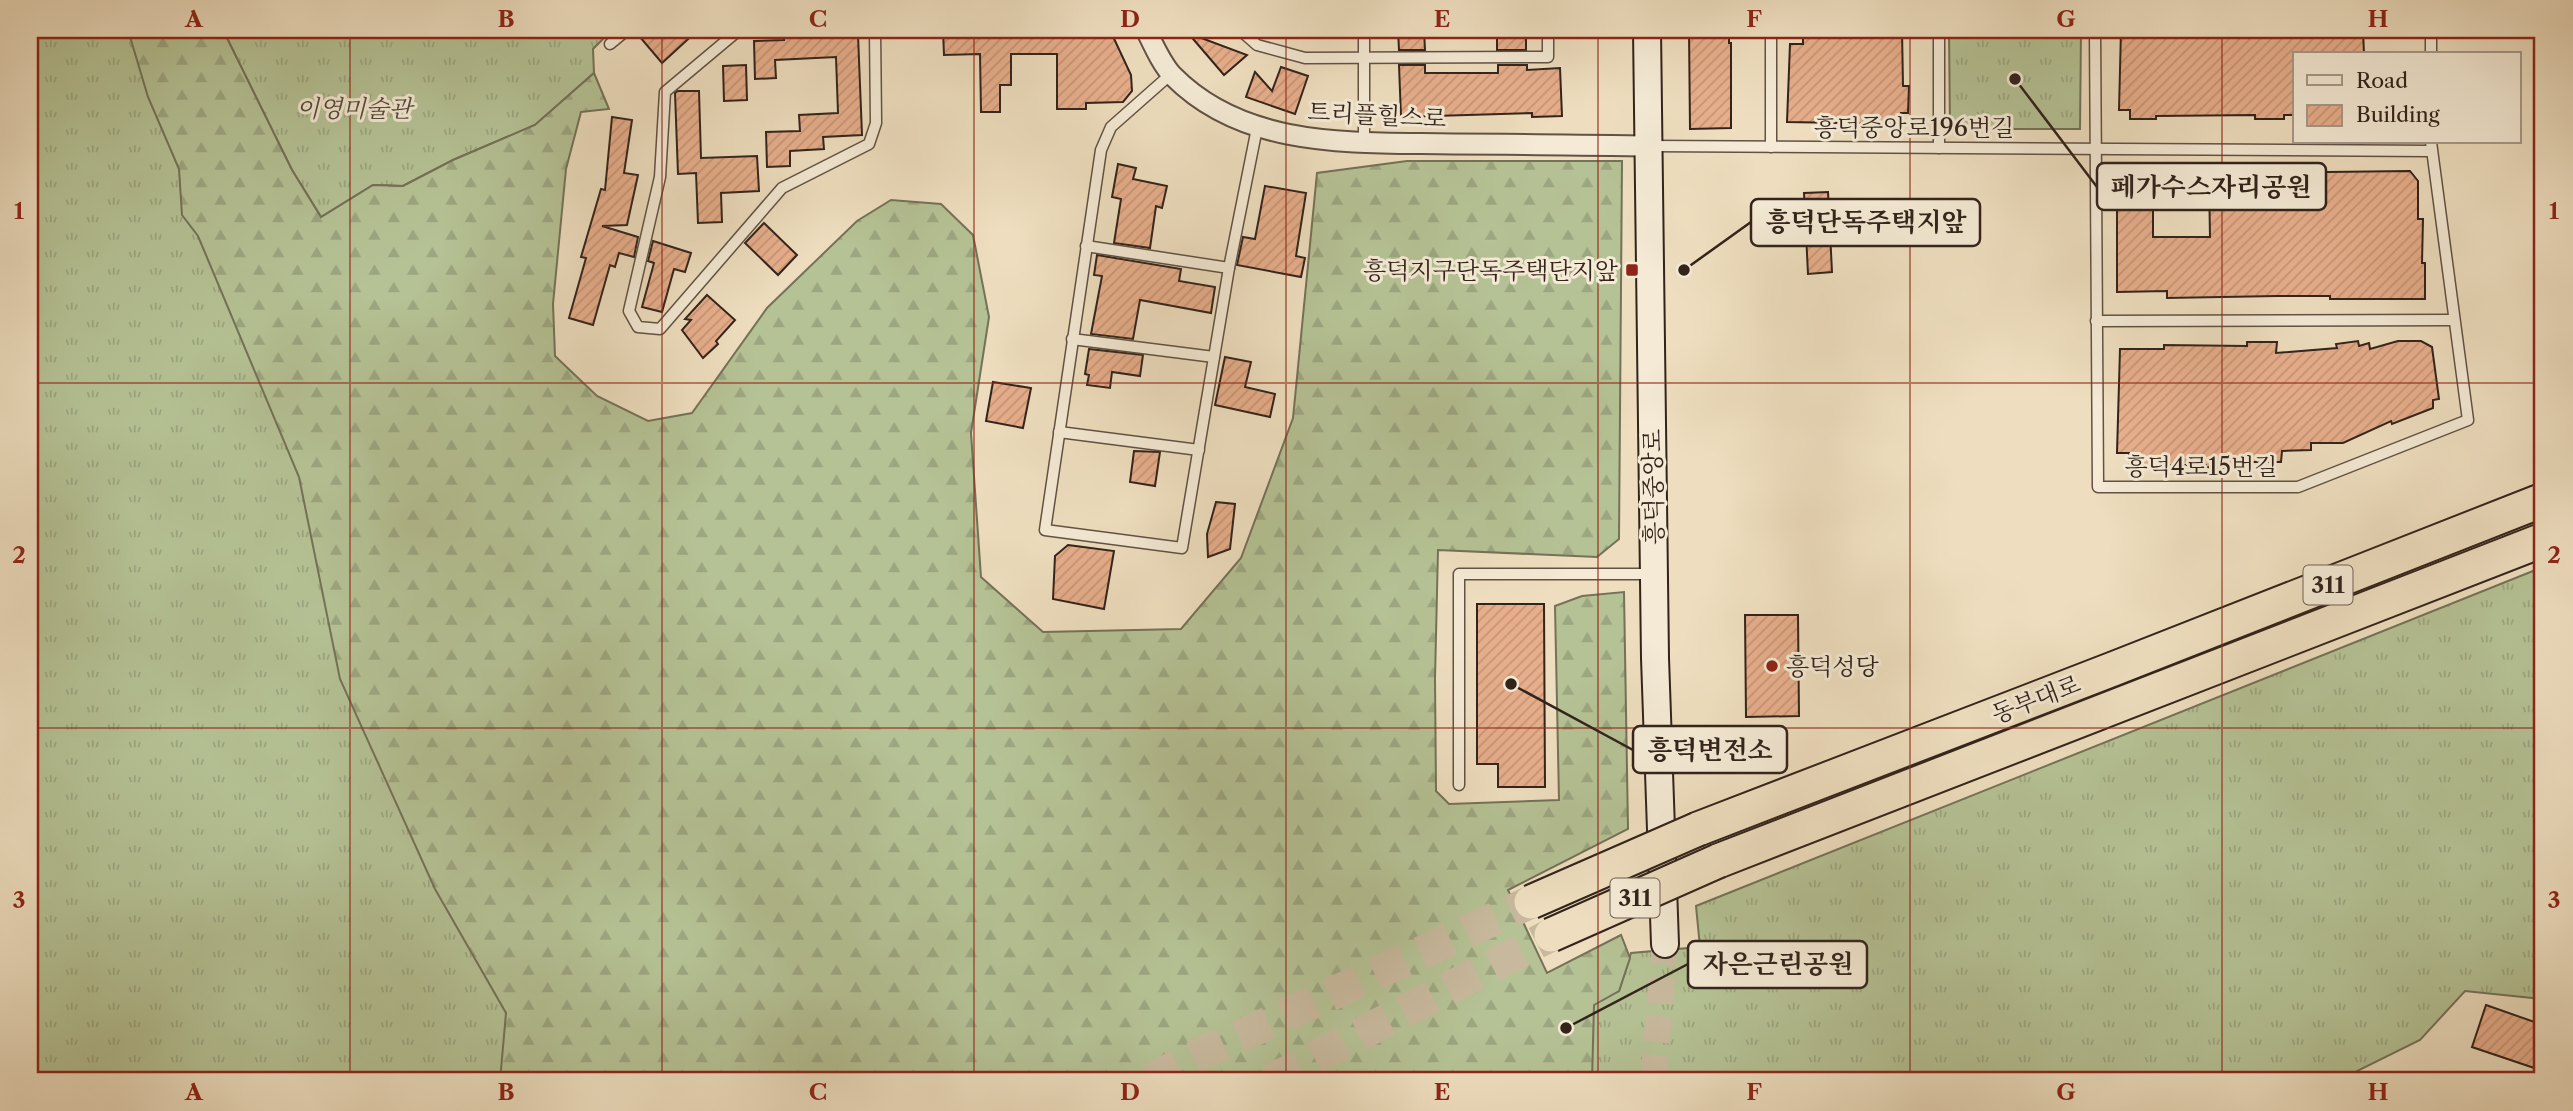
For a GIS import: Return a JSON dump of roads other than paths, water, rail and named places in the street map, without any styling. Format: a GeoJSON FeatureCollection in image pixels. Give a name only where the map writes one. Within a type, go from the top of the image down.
{"type":"FeatureCollection","features":[{"type":"Feature","properties":{"kind":"highway","name":"동부대로"},"geometry":{"type":"LineString","coordinates":[[1531,902],[1698,829],[2543,500]]}},
{"type":"Feature","properties":{"kind":"highway","name":"동부대로"},"geometry":{"type":"LineString","coordinates":[[1551,935],[1718,861],[2543,540]]}},
{"type":"Feature","properties":{"kind":"street","name":"트리플힐스로"},"geometry":{"type":"LineString","coordinates":[[1146,30],[1171,74],[1211,107],[1257,128],[1309,139],[1364,142],[1649,146]]}},
{"type":"Feature","properties":{"kind":"street","name":"흥덕중앙로"},"geometry":{"type":"LineString","coordinates":[[1647,30],[1654,574],[1665,944]]}},
{"type":"Feature","properties":{"kind":"lane"},"geometry":{"type":"LineString","coordinates":[[610,44],[627,30]]}},
{"type":"Feature","properties":{"kind":"lane"},"geometry":{"type":"LineString","coordinates":[[739,30],[665,92],[660,177],[629,311],[638,327],[660,329],[782,188],[869,144],[876,123],[875,30]]}},
{"type":"Feature","properties":{"kind":"lane"},"geometry":{"type":"LineString","coordinates":[[1240,30],[1257,45],[1305,58],[1364,59],[1548,57],[1548,30]]}},
{"type":"Feature","properties":{"kind":"lane"},"geometry":{"type":"LineString","coordinates":[[1364,30],[1364,142]]}},
{"type":"Feature","properties":{"kind":"lane"},"geometry":{"type":"LineString","coordinates":[[1771,30],[1771,147]]}},
{"type":"Feature","properties":{"kind":"lane"},"geometry":{"type":"LineString","coordinates":[[1939,30],[1939,148]]}},
{"type":"Feature","properties":{"kind":"lane","name":"흥덕4로15번길"},"geometry":{"type":"LineString","coordinates":[[2095,30],[2098,487],[2298,487],[2468,420],[2431,146]]}},
{"type":"Feature","properties":{"kind":"lane"},"geometry":{"type":"LineString","coordinates":[[2431,30],[2431,52]]}},
{"type":"Feature","properties":{"kind":"lane"},"geometry":{"type":"LineString","coordinates":[[1171,74],[1111,127],[1101,150],[1045,530],[1182,548],[1229,268],[1257,128]]}},
{"type":"Feature","properties":{"kind":"lane","name":"흥덕중앙로196번길"},"geometry":{"type":"LineString","coordinates":[[1649,146],[2095,149],[2431,146]]}},
{"type":"Feature","properties":{"kind":"lane"},"geometry":{"type":"LineString","coordinates":[[1086,246],[1229,268]]}},
{"type":"Feature","properties":{"kind":"lane"},"geometry":{"type":"LineString","coordinates":[[2096,321],[2454,320]]}},
{"type":"Feature","properties":{"kind":"lane"},"geometry":{"type":"LineString","coordinates":[[1072,339],[1214,357]]}},
{"type":"Feature","properties":{"kind":"lane"},"geometry":{"type":"LineString","coordinates":[[1059,432],[1199,450]]}},
{"type":"Feature","properties":{"kind":"lane"},"geometry":{"type":"LineString","coordinates":[[1459,785],[1459,574],[1654,574]]}},
{"type":"Feature","properties":{"kind":"tunnel"},"geometry":{"type":"LineString","coordinates":[[1149,1081],[1186,1061],[1531,902]]}},
{"type":"Feature","properties":{"kind":"tunnel"},"geometry":{"type":"LineString","coordinates":[[1270,1081],[1551,935]]}},
{"type":"Feature","properties":{"kind":"tunnel"},"geometry":{"type":"LineString","coordinates":[[1653,1081],[1665,944]]}},
{"type":"Feature","properties":{"kind":"place","name":"페가수스자리공원"},"geometry":{"type":"Point","coordinates":[2015,79]}},
{"type":"Feature","properties":{"kind":"place","name":"흥덕지구단독주택단지앞"},"geometry":{"type":"Point","coordinates":[1632,270]}},
{"type":"Feature","properties":{"kind":"place","name":"흥덕단독주택지앞"},"geometry":{"type":"Point","coordinates":[1684,270]}},
{"type":"Feature","properties":{"kind":"place","name":"흥덕성당"},"geometry":{"type":"Point","coordinates":[1772,666]}},
{"type":"Feature","properties":{"kind":"place","name":"흥덕변전소"},"geometry":{"type":"Point","coordinates":[1511,684]}},
{"type":"Feature","properties":{"kind":"place","name":"자은근린공원"},"geometry":{"type":"Point","coordinates":[1566,1028]}},
{"type":"Feature","properties":{"kind":"park label","name":"이영미술관"},"geometry":{"type":"Point","coordinates":[354,108]}}]}
